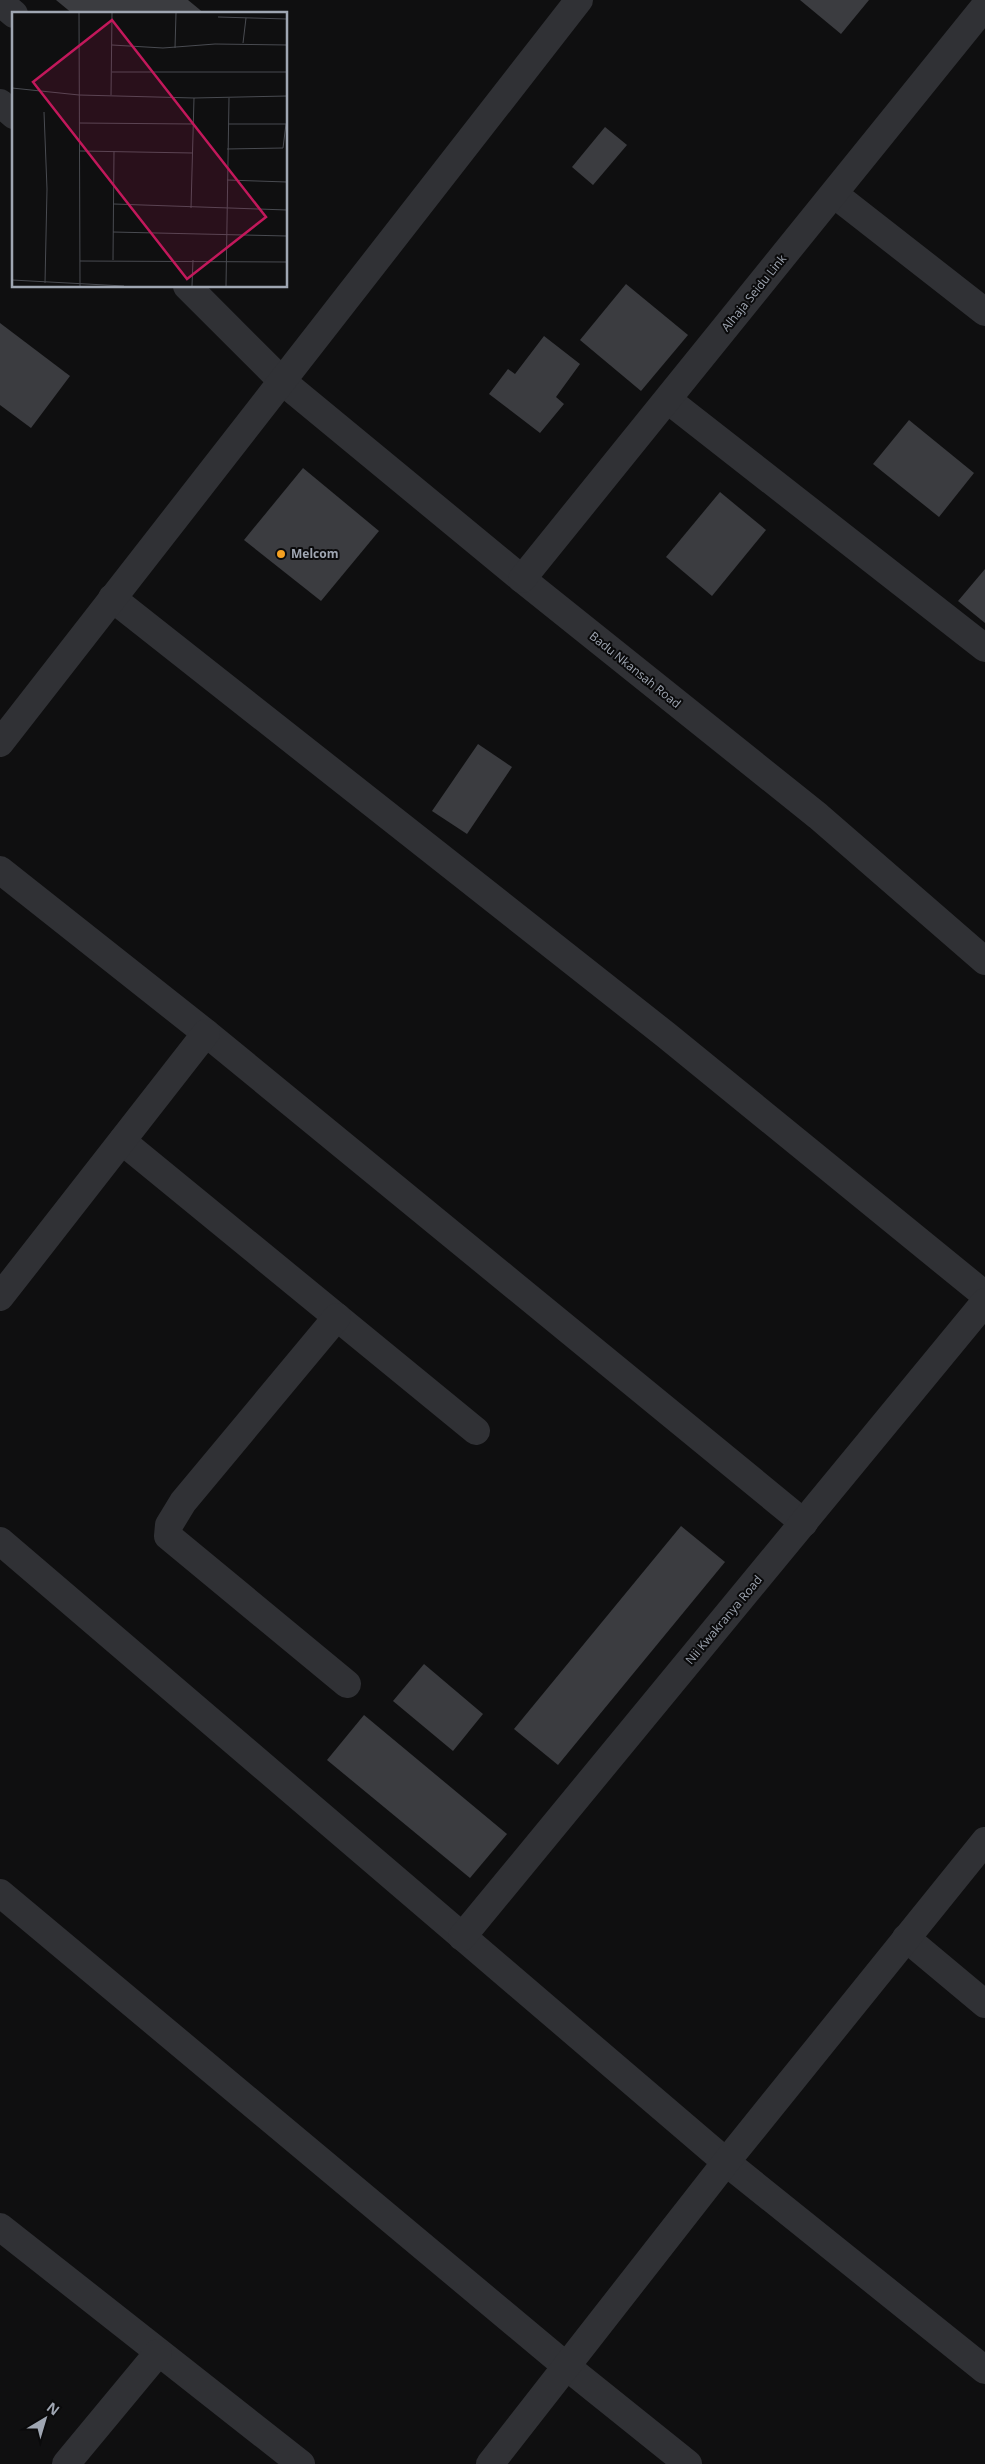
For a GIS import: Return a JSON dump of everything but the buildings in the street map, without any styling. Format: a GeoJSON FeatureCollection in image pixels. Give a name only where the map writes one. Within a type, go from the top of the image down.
{"type":"FeatureCollection","features":[{"type":"Feature","properties":{"kind":"street"},"geometry":{"type":"LineString","coordinates":[[0,742],[579,0]]}},
{"type":"Feature","properties":{"kind":"street","name":"Alhaja Seidu Link"},"geometry":{"type":"LineString","coordinates":[[522,579],[985,6]]}},
{"type":"Feature","properties":{"kind":"street"},"geometry":{"type":"LineString","coordinates":[[0,103],[12,113]]}},
{"type":"Feature","properties":{"kind":"street"},"geometry":{"type":"LineString","coordinates":[[834,194],[985,312]]}},
{"type":"Feature","properties":{"kind":"street","name":"Badu Nkansah Road"},"geometry":{"type":"LineString","coordinates":[[189,288],[282,381],[522,579],[818,816],[985,961]]}},
{"type":"Feature","properties":{"kind":"street"},"geometry":{"type":"LineString","coordinates":[[668,400],[985,648]]}},
{"type":"Feature","properties":{"kind":"street"},"geometry":{"type":"LineString","coordinates":[[112,598],[666,1035],[985,1295]]}},
{"type":"Feature","properties":{"kind":"street"},"geometry":{"type":"LineString","coordinates":[[0,870],[206,1033],[804,1523]]}},
{"type":"Feature","properties":{"kind":"street"},"geometry":{"type":"LineString","coordinates":[[0,1297],[206,1033]]}},
{"type":"Feature","properties":{"kind":"street"},"geometry":{"type":"LineString","coordinates":[[122,1141],[476,1431]]}},
{"type":"Feature","properties":{"kind":"street","name":"Nii Kwakranya Road"},"geometry":{"type":"LineString","coordinates":[[462,1937],[985,1302]]}},
{"type":"Feature","properties":{"kind":"street"},"geometry":{"type":"LineString","coordinates":[[336,1317],[183,1502],[169,1525],[168,1536],[347,1684]]}},
{"type":"Feature","properties":{"kind":"street"},"geometry":{"type":"LineString","coordinates":[[0,1541],[726,2162],[985,2370]]}},
{"type":"Feature","properties":{"kind":"street"},"geometry":{"type":"LineString","coordinates":[[490,2464],[726,2162],[985,1841]]}},
{"type":"Feature","properties":{"kind":"street"},"geometry":{"type":"LineString","coordinates":[[0,1893],[566,2366],[688,2464]]}},
{"type":"Feature","properties":{"kind":"street"},"geometry":{"type":"LineString","coordinates":[[906,1938],[985,2004]]}},
{"type":"Feature","properties":{"kind":"street"},"geometry":{"type":"LineString","coordinates":[[0,2227],[301,2464]]}},
{"type":"Feature","properties":{"kind":"street"},"geometry":{"type":"LineString","coordinates":[[66,2464],[158,2352]]}},
{"type":"Feature","properties":{"kind":"place","name":"Melcom"},"geometry":{"type":"Point","coordinates":[281,554]}}]}
